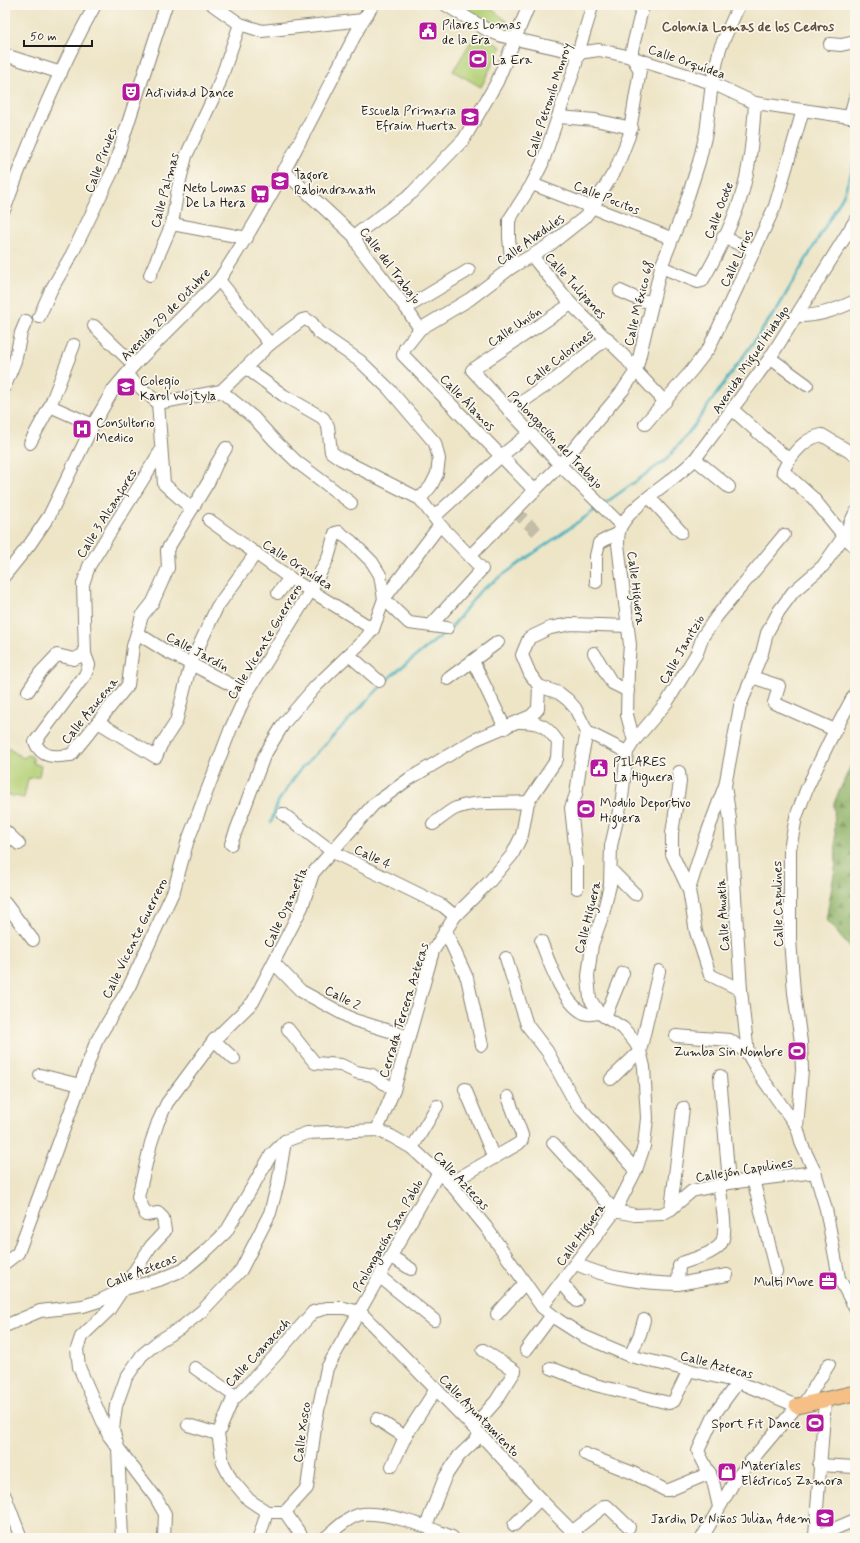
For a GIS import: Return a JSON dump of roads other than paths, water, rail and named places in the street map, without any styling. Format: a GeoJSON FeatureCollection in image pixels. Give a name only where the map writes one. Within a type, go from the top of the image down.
{"type":"FeatureCollection","features":[{"type":"Feature","properties":{"kind":"main road"},"geometry":{"type":"LineString","coordinates":[[800,1406],[825,1401],[854,1392]]}},
{"type":"Feature","properties":{"kind":"street"},"geometry":{"type":"LineString","coordinates":[[5,208],[26,149],[61,73],[95,5]]}},
{"type":"Feature","properties":{"kind":"street","name":"Calle Pirules"},"geometry":{"type":"LineString","coordinates":[[39,317],[51,290],[72,254],[113,170],[166,5]]}},
{"type":"Feature","properties":{"kind":"street"},"geometry":{"type":"LineString","coordinates":[[213,5],[240,24],[262,32],[363,20]]}},
{"type":"Feature","properties":{"kind":"street","name":"Avenida 29 de Octubre"},"geometry":{"type":"LineString","coordinates":[[5,576],[30,544],[49,516],[94,424],[114,390],[134,365],[219,280],[247,238],[363,20],[373,5]]}},
{"type":"Feature","properties":{"kind":"street","name":"Calle Orquídea"},"geometry":{"type":"LineString","coordinates":[[446,5],[489,31],[578,53],[599,50],[632,57],[712,83],[755,102],[850,117],[855,97]]}},
{"type":"Feature","properties":{"kind":"street"},"geometry":{"type":"LineString","coordinates":[[354,236],[412,193],[464,139],[497,82],[529,5]]}},
{"type":"Feature","properties":{"kind":"street","name":"Calle Petronilo Monroy"},"geometry":{"type":"LineString","coordinates":[[512,267],[509,220],[532,184],[542,164],[576,64],[592,5]]}},
{"type":"Feature","properties":{"kind":"street"},"geometry":{"type":"LineString","coordinates":[[632,57],[632,50],[643,5]]}},
{"type":"Feature","properties":{"kind":"street","name":"Calle México 68"},"geometry":{"type":"LineString","coordinates":[[470,556],[535,492],[560,465],[623,390],[636,371],[661,267],[671,238],[683,212],[699,162],[706,133],[712,83],[720,48],[739,5]]}},
{"type":"Feature","properties":{"kind":"street","name":"Calle Palmas"},"geometry":{"type":"LineString","coordinates":[[150,275],[172,224],[178,188],[186,156],[217,90],[240,24]]}},
{"type":"Feature","properties":{"kind":"street"},"geometry":{"type":"LineString","coordinates":[[830,44],[841,45],[855,42]]}},
{"type":"Feature","properties":{"kind":"street"},"geometry":{"type":"LineString","coordinates":[[5,56],[61,73]]}},
{"type":"Feature","properties":{"kind":"street","name":"Calle Abedules"},"geometry":{"type":"LineString","coordinates":[[420,329],[470,299],[512,267],[552,244],[585,217],[616,169],[632,128],[640,70],[632,57]]}},
{"type":"Feature","properties":{"kind":"street","name":"Calle Ocote"},"geometry":{"type":"LineString","coordinates":[[661,267],[691,280],[702,281],[740,201],[747,173],[755,102]]}},
{"type":"Feature","properties":{"kind":"street","name":"Calle Lirios"},"geometry":{"type":"LineString","coordinates":[[645,424],[708,348],[775,206],[803,110]]}},
{"type":"Feature","properties":{"kind":"street"},"geometry":{"type":"LineString","coordinates":[[559,116],[595,120],[632,128]]}},
{"type":"Feature","properties":{"kind":"street","name":"Calle del Trabajo"},"geometry":{"type":"LineString","coordinates":[[283,170],[354,236],[361,250],[406,308],[420,329]]}},
{"type":"Feature","properties":{"kind":"street","name":"Calle Pocitos"},"geometry":{"type":"LineString","coordinates":[[532,184],[593,206],[671,238]]}},
{"type":"Feature","properties":{"kind":"street","name":"Avenida Miguel Hidalgo"},"geometry":{"type":"LineString","coordinates":[[650,498],[687,468],[732,410],[770,358],[855,221]]}},
{"type":"Feature","properties":{"kind":"street"},"geometry":{"type":"LineString","coordinates":[[172,224],[247,238]]}},
{"type":"Feature","properties":{"kind":"street"},"geometry":{"type":"LineString","coordinates":[[723,237],[755,251]]}},
{"type":"Feature","properties":{"kind":"street","name":"Calle Tulipanes"},"geometry":{"type":"LineString","coordinates":[[532,256],[571,304],[607,338],[664,402]]}},
{"type":"Feature","properties":{"kind":"street"},"geometry":{"type":"LineString","coordinates":[[406,308],[469,270]]}},
{"type":"Feature","properties":{"kind":"street"},"geometry":{"type":"LineString","coordinates":[[219,280],[270,344]]}},
{"type":"Feature","properties":{"kind":"street"},"geometry":{"type":"LineString","coordinates":[[620,291],[640,300],[652,302]]}},
{"type":"Feature","properties":{"kind":"street"},"geometry":{"type":"LineString","coordinates":[[796,316],[807,316],[832,311],[855,301]]}},
{"type":"Feature","properties":{"kind":"street","name":"Calle Unión"},"geometry":{"type":"LineString","coordinates":[[472,370],[571,304]]}},
{"type":"Feature","properties":{"kind":"street"},"geometry":{"type":"LineString","coordinates":[[158,403],[221,391],[270,344],[302,320],[306,319],[312,323],[318,332],[360,361],[389,389],[435,443],[439,458],[437,474],[431,486],[420,499]]}},
{"type":"Feature","properties":{"kind":"street"},"geometry":{"type":"LineString","coordinates":[[5,386],[15,361],[21,333],[26,321]]}},
{"type":"Feature","properties":{"kind":"street"},"geometry":{"type":"LineString","coordinates":[[94,326],[134,365]]}},
{"type":"Feature","properties":{"kind":"street","name":"Calle Álamos"},"geometry":{"type":"LineString","coordinates":[[420,329],[405,348],[403,355],[535,492]]}},
{"type":"Feature","properties":{"kind":"street","name":"Calle Colorines"},"geometry":{"type":"LineString","coordinates":[[509,411],[568,370],[607,338]]}},
{"type":"Feature","properties":{"kind":"street"},"geometry":{"type":"LineString","coordinates":[[30,443],[50,406],[74,346]]}},
{"type":"Feature","properties":{"kind":"street"},"geometry":{"type":"LineString","coordinates":[[770,358],[807,385]]}},
{"type":"Feature","properties":{"kind":"street"},"geometry":{"type":"LineString","coordinates":[[246,368],[283,395],[322,418],[328,426],[331,452],[341,459],[420,499],[437,521],[482,569],[431,625]]}},
{"type":"Feature","properties":{"kind":"street","name":"Prolongación del Trabajo"},"geometry":{"type":"LineString","coordinates":[[472,370],[560,465],[608,512],[620,529]]}},
{"type":"Feature","properties":{"kind":"street"},"geometry":{"type":"LineString","coordinates":[[126,375],[158,403],[161,436],[160,452],[164,484],[192,509]]}},
{"type":"Feature","properties":{"kind":"street"},"geometry":{"type":"LineString","coordinates":[[221,391],[254,418],[274,441],[297,462],[351,503]]}},
{"type":"Feature","properties":{"kind":"street"},"geometry":{"type":"LineString","coordinates":[[50,406],[94,424]]}},
{"type":"Feature","properties":{"kind":"street"},"geometry":{"type":"LineString","coordinates":[[732,410],[789,460]]}},
{"type":"Feature","properties":{"kind":"street"},"geometry":{"type":"LineString","coordinates":[[231,844],[264,756],[284,723],[316,686],[349,655],[373,629],[384,599],[437,521],[501,456],[530,433]]}},
{"type":"Feature","properties":{"kind":"street"},"geometry":{"type":"LineString","coordinates":[[855,455],[822,435],[812,437],[797,449],[783,472],[813,498],[855,547]]}},
{"type":"Feature","properties":{"kind":"street","name":"Calle Azucena"},"geometry":{"type":"LineString","coordinates":[[35,742],[38,750],[47,756],[71,755],[128,685],[133,646],[142,616],[153,602],[168,568],[167,550],[209,481],[226,448]]}},
{"type":"Feature","properties":{"kind":"street","name":"Calle 3 Alcanfores"},"geometry":{"type":"LineString","coordinates":[[35,742],[85,675],[89,665],[86,654],[83,584],[89,566],[160,452]]}},
{"type":"Feature","properties":{"kind":"street"},"geometry":{"type":"LineString","coordinates":[[695,459],[729,487]]}},
{"type":"Feature","properties":{"kind":"street"},"geometry":{"type":"LineString","coordinates":[[596,582],[596,556],[599,542],[620,529],[650,498],[681,532]]}},
{"type":"Feature","properties":{"kind":"street","name":"Calle Ahuatla"},"geometry":{"type":"LineString","coordinates":[[854,1300],[839,1278],[826,1209],[815,1172],[802,1145],[797,1127],[760,1075],[748,1054],[740,990],[731,834],[725,786],[740,706],[767,633],[793,592],[823,566],[844,536],[855,513]]}},
{"type":"Feature","properties":{"kind":"street","name":"Calle Orquídea"},"geometry":{"type":"LineString","coordinates":[[209,520],[290,578],[373,629]]}},
{"type":"Feature","properties":{"kind":"street","name":"Calle Higuera"},"geometry":{"type":"LineString","coordinates":[[542,1307],[562,1283],[615,1211],[636,1170],[644,1146],[647,1118],[644,1066],[640,1051],[623,1028],[602,1015],[590,999],[588,976],[592,946],[603,914],[610,885],[612,846],[622,798],[627,752],[634,741],[627,715],[630,645],[618,544],[620,529]]}},
{"type":"Feature","properties":{"kind":"street","name":"Calle Vicente Guerrero"},"geometry":{"type":"LineString","coordinates":[[5,1263],[18,1253],[96,1042],[129,987],[174,890],[187,843],[230,728],[247,693],[311,590],[328,558],[334,533],[339,532],[351,541],[372,562],[380,575],[384,599]]}},
{"type":"Feature","properties":{"kind":"street","name":"Calle Janitzio"},"geometry":{"type":"LineString","coordinates":[[634,741],[667,702],[697,653],[703,636],[717,616],[784,535]]}},
{"type":"Feature","properties":{"kind":"street"},"geometry":{"type":"LineString","coordinates":[[98,722],[156,758],[161,745],[176,722],[191,663],[217,607],[256,553]]}},
{"type":"Feature","properties":{"kind":"street"},"geometry":{"type":"LineString","coordinates":[[278,593],[290,578]]}},
{"type":"Feature","properties":{"kind":"street"},"geometry":{"type":"LineString","coordinates":[[384,599],[409,623],[447,628]]}},
{"type":"Feature","properties":{"kind":"street"},"geometry":{"type":"LineString","coordinates":[[577,888],[577,863],[571,808],[576,794],[587,732],[578,713],[568,700],[560,693],[539,686],[530,674],[522,655],[529,638],[550,628],[571,624],[628,626]]}},
{"type":"Feature","properties":{"kind":"street","name":"Calle Jardín"},"geometry":{"type":"LineString","coordinates":[[137,633],[164,650],[247,693]]}},
{"type":"Feature","properties":{"kind":"street"},"geometry":{"type":"LineString","coordinates":[[448,679],[498,642]]}},
{"type":"Feature","properties":{"kind":"street"},"geometry":{"type":"LineString","coordinates":[[594,653],[612,683],[628,691]]}},
{"type":"Feature","properties":{"kind":"street"},"geometry":{"type":"LineString","coordinates":[[28,691],[57,654],[74,659],[86,654]]}},
{"type":"Feature","properties":{"kind":"street"},"geometry":{"type":"LineString","coordinates":[[349,655],[379,681]]}},
{"type":"Feature","properties":{"kind":"street"},"geometry":{"type":"LineString","coordinates":[[473,661],[505,728]]}},
{"type":"Feature","properties":{"kind":"street"},"geometry":{"type":"LineString","coordinates":[[752,677],[779,686],[774,703],[835,730]]}},
{"type":"Feature","properties":{"kind":"street","name":"Calle Oyametla"},"geometry":{"type":"LineString","coordinates":[[124,1289],[151,1246],[165,1231],[164,1218],[158,1213],[146,1215],[138,1197],[158,1122],[167,1103],[214,1040],[253,1002],[302,907],[313,873],[373,805],[409,779],[474,740],[531,716],[538,709],[539,686]]}},
{"type":"Feature","properties":{"kind":"street","name":"Calle Capulines"},"geometry":{"type":"LineString","coordinates":[[797,1127],[802,1070],[801,1042],[794,993],[790,939],[790,849],[796,817],[804,795],[835,730],[855,693]]}},
{"type":"Feature","properties":{"kind":"street","name":"Cerrada Tercera Aztecas"},"geometry":{"type":"LineString","coordinates":[[377,1130],[394,1090],[433,951],[455,916],[490,881],[512,855],[522,835],[528,802],[557,759],[558,742],[550,731],[540,723],[519,722]]}},
{"type":"Feature","properties":{"kind":"street"},"geometry":{"type":"LineString","coordinates":[[587,732],[627,752]]}},
{"type":"Feature","properties":{"kind":"street"},"geometry":{"type":"LineString","coordinates":[[678,772],[680,782],[672,833],[672,854],[688,890],[696,932],[710,975],[740,990]]}},
{"type":"Feature","properties":{"kind":"street"},"geometry":{"type":"LineString","coordinates":[[688,890],[725,786]]}},
{"type":"Feature","properties":{"kind":"street"},"geometry":{"type":"LineString","coordinates":[[433,824],[454,809],[485,802],[500,804],[528,802]]}},
{"type":"Feature","properties":{"kind":"street","name":"Calle 4"},"geometry":{"type":"LineString","coordinates":[[283,814],[333,852],[443,906],[455,916]]}},
{"type":"Feature","properties":{"kind":"street"},"geometry":{"type":"LineString","coordinates":[[5,831],[19,844]]}},
{"type":"Feature","properties":{"kind":"street"},"geometry":{"type":"LineString","coordinates":[[611,870],[635,894]]}},
{"type":"Feature","properties":{"kind":"street"},"geometry":{"type":"LineString","coordinates":[[5,903],[33,940]]}},
{"type":"Feature","properties":{"kind":"street"},"geometry":{"type":"LineString","coordinates":[[445,930],[467,978],[482,1045]]}},
{"type":"Feature","properties":{"kind":"street"},"geometry":{"type":"LineString","coordinates":[[541,941],[553,975],[568,999],[580,1011],[588,1014],[602,1015],[623,973]]}},
{"type":"Feature","properties":{"kind":"street"},"geometry":{"type":"LineString","coordinates":[[506,958],[527,1025],[547,1051],[575,1102],[636,1170]]}},
{"type":"Feature","properties":{"kind":"street","name":"Calle 2"},"geometry":{"type":"LineString","coordinates":[[274,963],[301,990],[354,1020],[409,1037]]}},
{"type":"Feature","properties":{"kind":"street"},"geometry":{"type":"LineString","coordinates":[[611,1079],[640,1051],[659,971]]}},
{"type":"Feature","properties":{"kind":"street"},"geometry":{"type":"LineString","coordinates":[[288,1029],[314,1063],[341,1065],[356,1072],[372,1075],[394,1090]]}},
{"type":"Feature","properties":{"kind":"street"},"geometry":{"type":"LineString","coordinates":[[676,1036],[730,1040],[748,1054]]}},
{"type":"Feature","properties":{"kind":"street"},"geometry":{"type":"LineString","coordinates":[[214,1040],[234,1059]]}},
{"type":"Feature","properties":{"kind":"street"},"geometry":{"type":"LineString","coordinates":[[40,1075],[80,1085]]}},
{"type":"Feature","properties":{"kind":"street"},"geometry":{"type":"LineString","coordinates":[[678,1284],[679,1266],[682,1263],[718,1247],[723,1240],[724,1184],[720,1076]]}},
{"type":"Feature","properties":{"kind":"street"},"geometry":{"type":"LineString","coordinates":[[465,1089],[494,1158]]}},
{"type":"Feature","properties":{"kind":"street"},"geometry":{"type":"LineString","coordinates":[[450,1184],[518,1144],[522,1140],[522,1135],[508,1097]]}},
{"type":"Feature","properties":{"kind":"street"},"geometry":{"type":"LineString","coordinates":[[412,1148],[437,1106]]}},
{"type":"Feature","properties":{"kind":"street"},"geometry":{"type":"LineString","coordinates":[[671,1209],[683,1108]]}},
{"type":"Feature","properties":{"kind":"street","name":"Calle Aztecas"},"geometry":{"type":"LineString","coordinates":[[5,1326],[40,1311],[83,1306],[99,1301],[124,1289],[159,1280],[183,1270],[226,1232],[271,1155],[285,1141],[300,1134],[314,1132],[377,1130],[412,1148],[439,1172],[486,1227],[542,1307],[552,1316],[584,1336],[630,1356],[738,1382],[800,1406]]}},
{"type":"Feature","properties":{"kind":"street"},"geometry":{"type":"LineString","coordinates":[[122,1538],[118,1448],[114,1421],[116,1406],[126,1378],[142,1355],[159,1341],[182,1327],[202,1311],[241,1270],[270,1213],[278,1183],[285,1141]]}},
{"type":"Feature","properties":{"kind":"street"},"geometry":{"type":"LineString","coordinates":[[553,1142],[615,1211]]}},
{"type":"Feature","properties":{"kind":"street","name":"Prolongación San Pablo"},"geometry":{"type":"LineString","coordinates":[[360,1312],[439,1172]]}},
{"type":"Feature","properties":{"kind":"street","name":"Callejón Capulines"},"geometry":{"type":"LineString","coordinates":[[615,1211],[648,1216],[662,1214],[671,1209],[692,1191],[753,1179],[815,1172]]}},
{"type":"Feature","properties":{"kind":"street"},"geometry":{"type":"LineString","coordinates":[[753,1179],[776,1272]]}},
{"type":"Feature","properties":{"kind":"street"},"geometry":{"type":"LineString","coordinates":[[392,1257],[411,1269]]}},
{"type":"Feature","properties":{"kind":"street"},"geometry":{"type":"LineString","coordinates":[[576,1264],[610,1277],[646,1283],[678,1284],[727,1275]]}},
{"type":"Feature","properties":{"kind":"street"},"geometry":{"type":"LineString","coordinates":[[380,1277],[434,1320]]}},
{"type":"Feature","properties":{"kind":"street"},"geometry":{"type":"LineString","coordinates":[[497,1314],[525,1282]]}},
{"type":"Feature","properties":{"kind":"street"},"geometry":{"type":"LineString","coordinates":[[562,1283],[577,1301]]}},
{"type":"Feature","properties":{"kind":"street"},"geometry":{"type":"LineString","coordinates":[[124,1289],[109,1310],[81,1337],[77,1349],[79,1367],[104,1426],[118,1448],[156,1498],[165,1514],[164,1538]]}},
{"type":"Feature","properties":{"kind":"street","name":"Calle Coanacoch"},"geometry":{"type":"LineString","coordinates":[[218,1434],[235,1396],[274,1357],[313,1312],[327,1308],[344,1308],[360,1312]]}},
{"type":"Feature","properties":{"kind":"street","name":"Calle Ayuntamiento"},"geometry":{"type":"LineString","coordinates":[[360,1312],[477,1431],[540,1499],[576,1534]]}},
{"type":"Feature","properties":{"kind":"street","name":"Calle Xosco"},"geometry":{"type":"LineString","coordinates":[[285,1512],[307,1488],[316,1420],[327,1368],[360,1312]]}},
{"type":"Feature","properties":{"kind":"street"},"geometry":{"type":"LineString","coordinates":[[526,1350],[552,1316]]}},
{"type":"Feature","properties":{"kind":"street"},"geometry":{"type":"LineString","coordinates":[[630,1356],[640,1334],[644,1320]]}},
{"type":"Feature","properties":{"kind":"street"},"geometry":{"type":"LineString","coordinates":[[426,1526],[445,1477],[516,1371],[483,1350]]}},
{"type":"Feature","properties":{"kind":"street"},"geometry":{"type":"LineString","coordinates":[[702,1538],[718,1507],[735,1480],[800,1406],[829,1364]]}},
{"type":"Feature","properties":{"kind":"street"},"geometry":{"type":"LineString","coordinates":[[195,1368],[235,1396]]}},
{"type":"Feature","properties":{"kind":"street"},"geometry":{"type":"LineString","coordinates":[[551,1368],[595,1385],[669,1403],[674,1401],[689,1370]]}},
{"type":"Feature","properties":{"kind":"street"},"geometry":{"type":"LineString","coordinates":[[718,1507],[710,1473],[698,1451],[716,1412],[738,1382]]}},
{"type":"Feature","properties":{"kind":"street"},"geometry":{"type":"LineString","coordinates":[[392,1466],[405,1437],[436,1389]]}},
{"type":"Feature","properties":{"kind":"street"},"geometry":{"type":"LineString","coordinates":[[825,1401],[814,1537],[855,1520]]}},
{"type":"Feature","properties":{"kind":"street"},"geometry":{"type":"LineString","coordinates":[[377,1419],[405,1437]]}},
{"type":"Feature","properties":{"kind":"street"},"geometry":{"type":"LineString","coordinates":[[188,1425],[218,1434],[223,1463],[231,1479],[249,1500],[267,1512],[285,1512],[303,1538]]}},
{"type":"Feature","properties":{"kind":"street"},"geometry":{"type":"LineString","coordinates":[[585,1454],[633,1473],[665,1490],[669,1490],[710,1473]]}},
{"type":"Feature","properties":{"kind":"street"},"geometry":{"type":"LineString","coordinates":[[819,1465],[855,1467]]}},
{"type":"Feature","properties":{"kind":"street"},"geometry":{"type":"LineString","coordinates":[[5,1496],[21,1538]]}},
{"type":"Feature","properties":{"kind":"street"},"geometry":{"type":"LineString","coordinates":[[514,1525],[540,1499]]}},
{"type":"Feature","properties":{"kind":"street"},"geometry":{"type":"LineString","coordinates":[[576,1534],[605,1506],[608,1506],[629,1527]]}},
{"type":"Feature","properties":{"kind":"street"},"geometry":{"type":"LineString","coordinates":[[259,1538],[267,1512]]}},
{"type":"Feature","properties":{"kind":"street"},"geometry":{"type":"LineString","coordinates":[[325,1538],[346,1521],[369,1513],[426,1526],[452,1537]]}},
{"type":"Feature","properties":{"kind":"waterway"},"geometry":{"type":"LineString","coordinates":[[604,504],[667,459],[695,424],[779,306],[843,196],[855,162]]}},
{"type":"Feature","properties":{"kind":"waterway"},"geometry":{"type":"LineString","coordinates":[[451,628],[480,591],[598,508]]}},
{"type":"Feature","properties":{"kind":"waterway"},"geometry":{"type":"LineString","coordinates":[[271,823],[278,802],[299,771],[391,676],[446,632]]}},
{"type":"Feature","properties":{"kind":"tunnel"},"geometry":{"type":"LineString","coordinates":[[515,511],[541,536]]}},
{"type":"Feature","properties":{"kind":"place","name":"Pilares Lomas de la Era"},"geometry":{"type":"Point","coordinates":[428,31]}},
{"type":"Feature","properties":{"kind":"place","name":"La Era"},"geometry":{"type":"Point","coordinates":[478,59]}},
{"type":"Feature","properties":{"kind":"place","name":"Actividad Dance"},"geometry":{"type":"Point","coordinates":[131,92]}},
{"type":"Feature","properties":{"kind":"place","name":"Escuela Primaria Efrain Huerta"},"geometry":{"type":"Point","coordinates":[470,117]}},
{"type":"Feature","properties":{"kind":"place","name":"Tagore Rabindranath"},"geometry":{"type":"Point","coordinates":[280,181]}},
{"type":"Feature","properties":{"kind":"place","name":"Neto Lomas De La Hera"},"geometry":{"type":"Point","coordinates":[260,194]}},
{"type":"Feature","properties":{"kind":"place","name":"Colegio Karol Wojtyla"},"geometry":{"type":"Point","coordinates":[126,387]}},
{"type":"Feature","properties":{"kind":"place","name":"Consultorio Medico"},"geometry":{"type":"Point","coordinates":[82,429]}},
{"type":"Feature","properties":{"kind":"place","name":"PILARES La Higuera"},"geometry":{"type":"Point","coordinates":[599,768]}},
{"type":"Feature","properties":{"kind":"place","name":"Modulo Deportivo Higuera"},"geometry":{"type":"Point","coordinates":[586,809]}},
{"type":"Feature","properties":{"kind":"place","name":"Zumba Sin Nombre"},"geometry":{"type":"Point","coordinates":[797,1051]}},
{"type":"Feature","properties":{"kind":"place","name":"Multi Move"},"geometry":{"type":"Point","coordinates":[828,1281]}},
{"type":"Feature","properties":{"kind":"place","name":"Sport Fit Dance"},"geometry":{"type":"Point","coordinates":[815,1423]}},
{"type":"Feature","properties":{"kind":"place","name":"Materiales Eléctricos Zamora"},"geometry":{"type":"Point","coordinates":[727,1472]}},
{"type":"Feature","properties":{"kind":"place","name":"Jardin De Niños Julian Adem"},"geometry":{"type":"Point","coordinates":[825,1518]}},
{"type":"Feature","properties":{"kind":"district","name":"Colonia Lomas de los Cedros"},"geometry":{"type":"Point","coordinates":[748,26]}}]}
